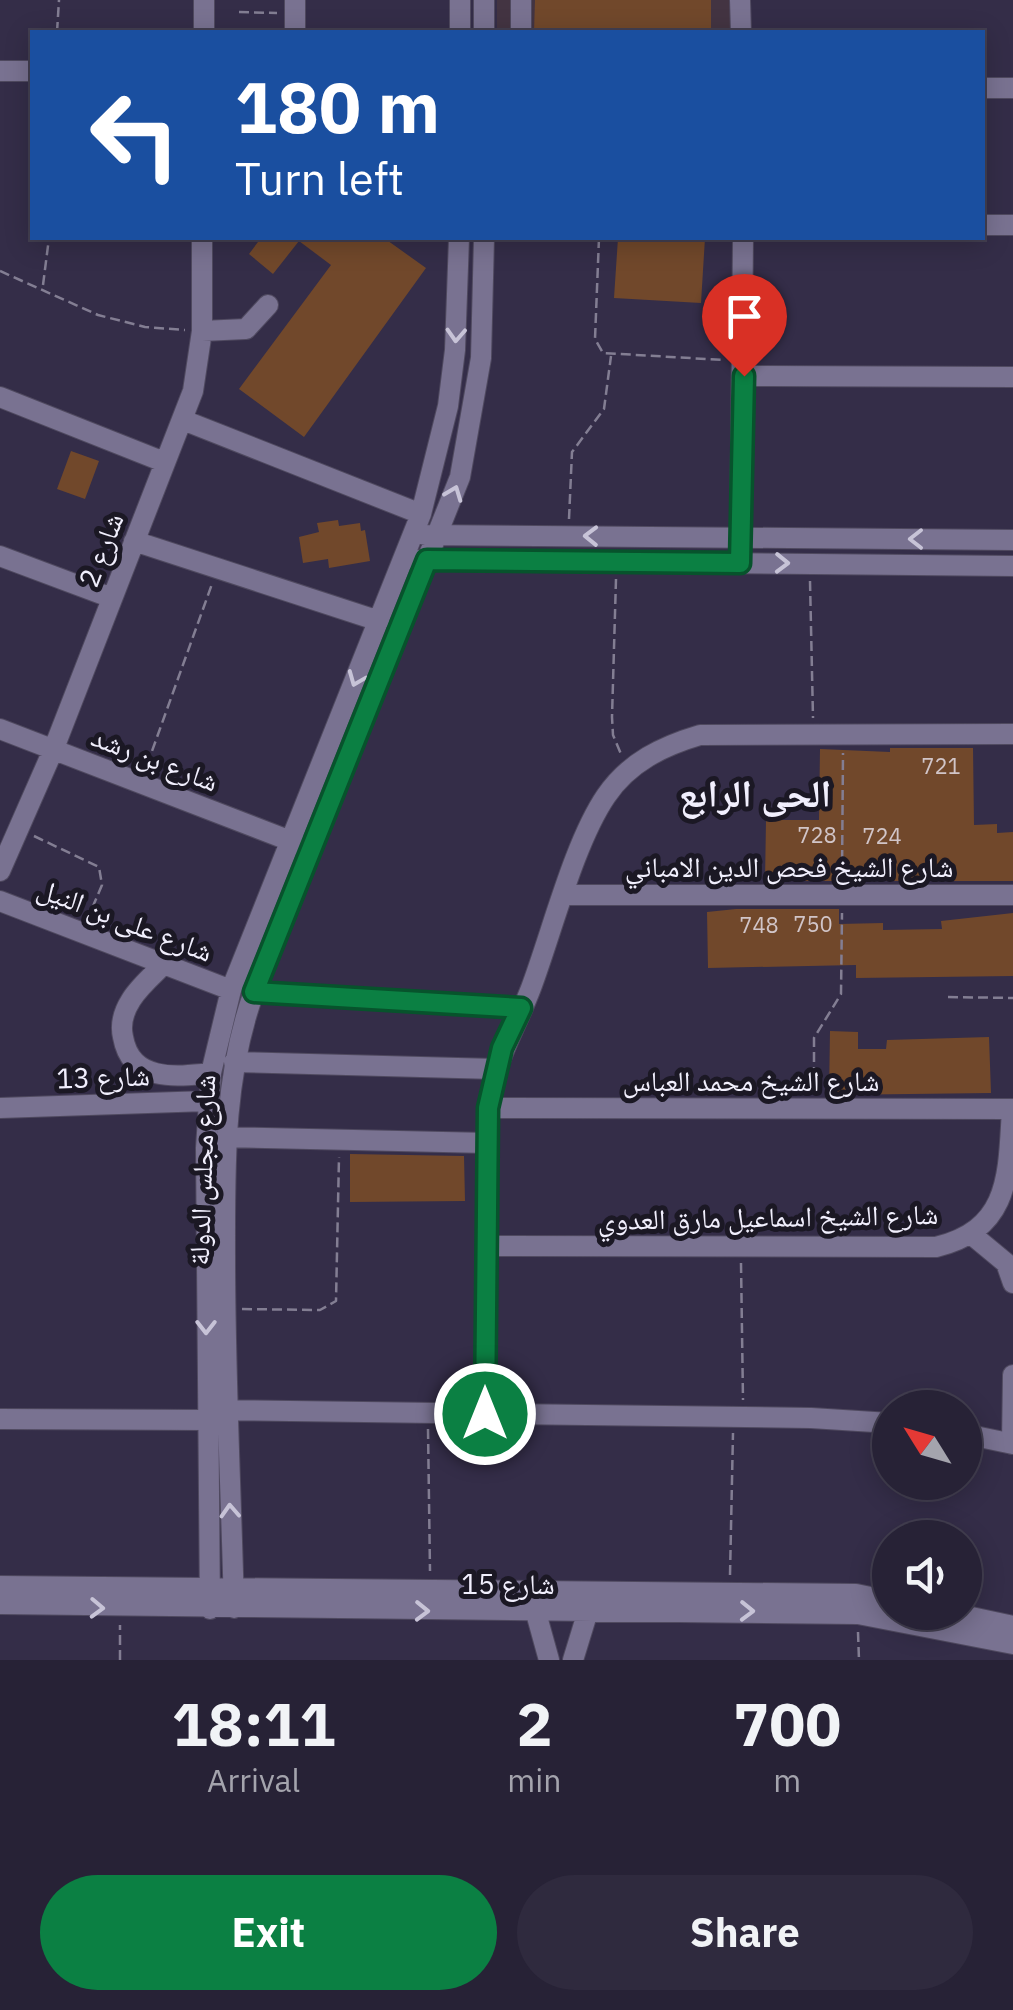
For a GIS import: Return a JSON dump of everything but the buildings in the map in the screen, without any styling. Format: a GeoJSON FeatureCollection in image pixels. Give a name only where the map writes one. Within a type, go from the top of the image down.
{"type":"FeatureCollection","features":[{"type":"Feature","properties":{"kind":"street"},"geometry":{"type":"LineString","coordinates":[[204,0],[204,30]]}},
{"type":"Feature","properties":{"kind":"street"},"geometry":{"type":"LineString","coordinates":[[460,0],[460,30]]}},
{"type":"Feature","properties":{"kind":"street"},"geometry":{"type":"LineString","coordinates":[[484,0],[484,30]]}},
{"type":"Feature","properties":{"kind":"street"},"geometry":{"type":"LineString","coordinates":[[521,0],[521,30]]}},
{"type":"Feature","properties":{"kind":"street"},"geometry":{"type":"LineString","coordinates":[[740,0],[741,30]]}},
{"type":"Feature","properties":{"kind":"street"},"geometry":{"type":"LineString","coordinates":[[0,72],[30,72]]}},
{"type":"Feature","properties":{"kind":"street"},"geometry":{"type":"LineString","coordinates":[[985,88],[1013,88]]}},
{"type":"Feature","properties":{"kind":"street"},"geometry":{"type":"LineString","coordinates":[[985,225],[1013,225]]}},
{"type":"Feature","properties":{"kind":"street","name":"شارع 2"},"geometry":{"type":"LineString","coordinates":[[0,871],[54,748],[164,462],[184,420],[200,361],[202,240]]}},
{"type":"Feature","properties":{"kind":"street","name":"شارع مجلس الدولة"},"geometry":{"type":"LineString","coordinates":[[234,1600],[212,1413],[225,1309],[219,1145],[208,1101],[211,1073],[231,990],[418,524],[437,460],[452,379],[459,240]]}},
{"type":"Feature","properties":{"kind":"street","name":"شارع مجلس الدولة"},"geometry":{"type":"LineString","coordinates":[[210,1600],[219,1145],[234,1062],[254,992],[460,477],[474,418],[481,358],[484,240]]}},
{"type":"Feature","properties":{"kind":"street"},"geometry":{"type":"LineString","coordinates":[[740,563],[743,240]]}},
{"type":"Feature","properties":{"kind":"street"},"geometry":{"type":"LineString","coordinates":[[202,331],[246,329],[268,305]]}},
{"type":"Feature","properties":{"kind":"street"},"geometry":{"type":"LineString","coordinates":[[744,368],[1013,377]]}},
{"type":"Feature","properties":{"kind":"street"},"geometry":{"type":"LineString","coordinates":[[0,397],[164,462]]}},
{"type":"Feature","properties":{"kind":"street"},"geometry":{"type":"LineString","coordinates":[[184,420],[437,535],[1013,540]]}},
{"type":"Feature","properties":{"kind":"street"},"geometry":{"type":"LineString","coordinates":[[134,540],[380,620]]}},
{"type":"Feature","properties":{"kind":"street"},"geometry":{"type":"LineString","coordinates":[[0,556],[112,598]]}},
{"type":"Feature","properties":{"kind":"street"},"geometry":{"type":"LineString","coordinates":[[404,560],[1013,566]]}},
{"type":"Feature","properties":{"kind":"street","name":"شارع بن رشد"},"geometry":{"type":"LineString","coordinates":[[0,729],[313,850]]}},
{"type":"Feature","properties":{"kind":"street"},"geometry":{"type":"LineString","coordinates":[[485,1414],[488,1108],[495,1069],[606,795],[632,767],[664,746],[700,734],[1013,734]]}},
{"type":"Feature","properties":{"kind":"street","name":"شارع الشيخ فحص الدين الامباني"},"geometry":{"type":"LineString","coordinates":[[565,895],[1013,894]]}},
{"type":"Feature","properties":{"kind":"street","name":"شارع على بن النيل"},"geometry":{"type":"LineString","coordinates":[[0,901],[231,990]]}},
{"type":"Feature","properties":{"kind":"street"},"geometry":{"type":"LineString","coordinates":[[162,964],[130,1000],[120,1025],[125,1052],[144,1071],[170,1078],[211,1073]]}},
{"type":"Feature","properties":{"kind":"street"},"geometry":{"type":"LineString","coordinates":[[254,992],[521,1008]]}},
{"type":"Feature","properties":{"kind":"street"},"geometry":{"type":"LineString","coordinates":[[234,1062],[495,1069]]}},
{"type":"Feature","properties":{"kind":"street","name":"شارع 13"},"geometry":{"type":"LineString","coordinates":[[0,1108],[208,1101]]}},
{"type":"Feature","properties":{"kind":"street","name":"شارع الشيخ محمد العباس"},"geometry":{"type":"LineString","coordinates":[[488,1108],[1013,1109]]}},
{"type":"Feature","properties":{"kind":"street","name":"شارع الشيخ اسماعيل مارق العدوي"},"geometry":{"type":"LineString","coordinates":[[486,1246],[936,1247],[971,1234],[989,1218],[1002,1198],[1008,1175],[1013,1109]]}},
{"type":"Feature","properties":{"kind":"street"},"geometry":{"type":"LineString","coordinates":[[219,1145],[339,1140],[487,1143]]}},
{"type":"Feature","properties":{"kind":"street"},"geometry":{"type":"LineString","coordinates":[[971,1234],[1006,1263],[1013,1283]]}},
{"type":"Feature","properties":{"kind":"street"},"geometry":{"type":"LineString","coordinates":[[982,1438],[1013,1444],[1013,1375]]}},
{"type":"Feature","properties":{"kind":"street"},"geometry":{"type":"LineString","coordinates":[[0,1419],[212,1413],[428,1413],[872,1422]]}},
{"type":"Feature","properties":{"kind":"street","name":"شارع 15"},"geometry":{"type":"LineString","coordinates":[[0,1586],[210,1600],[536,1612],[588,1612],[692,1602],[730,1593],[872,1597]]}},
{"type":"Feature","properties":{"kind":"street","name":"شارع 15"},"geometry":{"type":"LineString","coordinates":[[234,1600],[430,1592],[692,1602],[858,1614],[1013,1644]]}},
{"type":"Feature","properties":{"kind":"street","name":"شارع 15"},"geometry":{"type":"LineString","coordinates":[[0,1604],[120,1609],[210,1600]]}},
{"type":"Feature","properties":{"kind":"street"},"geometry":{"type":"LineString","coordinates":[[536,1612],[549,1660]]}},
{"type":"Feature","properties":{"kind":"street"},"geometry":{"type":"LineString","coordinates":[[573,1660],[588,1612]]}},
{"type":"Feature","properties":{"kind":"street"},"geometry":{"type":"LineString","coordinates":[[982,1619],[1013,1626]]}},
{"type":"Feature","properties":{"kind":"path"},"geometry":{"type":"LineString","coordinates":[[57,30],[59,0]]}},
{"type":"Feature","properties":{"kind":"path"},"geometry":{"type":"LineString","coordinates":[[238,12],[295,15]]}},
{"type":"Feature","properties":{"kind":"path"},"geometry":{"type":"LineString","coordinates":[[42,288],[49,240]]}},
{"type":"Feature","properties":{"kind":"path"},"geometry":{"type":"LineString","coordinates":[[599,240],[595,339],[603,353],[744,368]]}},
{"type":"Feature","properties":{"kind":"path"},"geometry":{"type":"LineString","coordinates":[[0,272],[121,323],[202,331]]}},
{"type":"Feature","properties":{"kind":"path"},"geometry":{"type":"LineString","coordinates":[[568,536],[572,452],[604,409],[611,356]]}},
{"type":"Feature","properties":{"kind":"path"},"geometry":{"type":"LineString","coordinates":[[617,562],[612,717],[620,752],[632,767]]}},
{"type":"Feature","properties":{"kind":"path"},"geometry":{"type":"LineString","coordinates":[[810,564],[813,734]]}},
{"type":"Feature","properties":{"kind":"path"},"geometry":{"type":"LineString","coordinates":[[140,783],[218,568]]}},
{"type":"Feature","properties":{"kind":"path"},"geometry":{"type":"LineString","coordinates":[[814,1109],[814,1038],[841,994],[842,734]]}},
{"type":"Feature","properties":{"kind":"path"},"geometry":{"type":"LineString","coordinates":[[19,830],[99,867],[102,885],[82,933]]}},
{"type":"Feature","properties":{"kind":"path"},"geometry":{"type":"LineString","coordinates":[[948,997],[1013,998]]}},
{"type":"Feature","properties":{"kind":"path"},"geometry":{"type":"LineString","coordinates":[[225,1309],[320,1310],[336,1301],[339,1140]]}},
{"type":"Feature","properties":{"kind":"path"},"geometry":{"type":"LineString","coordinates":[[730,1593],[741,1246]]}},
{"type":"Feature","properties":{"kind":"path"},"geometry":{"type":"LineString","coordinates":[[428,1413],[430,1592]]}},
{"type":"Feature","properties":{"kind":"path"},"geometry":{"type":"LineString","coordinates":[[120,1609],[120,1660]]}},
{"type":"Feature","properties":{"kind":"path"},"geometry":{"type":"LineString","coordinates":[[858,1614],[859,1660]]}},
{"type":"Feature","properties":{"kind":"shaded area"},"geometry":{"type":"Polygon","coordinates":[[[497,0],[732,0],[732,30],[497,30],[497,0]]]}},
{"type":"Feature","properties":{"kind":"district","name":"الحى الرابع"},"geometry":{"type":"Point","coordinates":[755,794]}},
{"type":"Feature","properties":{"kind":"route"},"geometry":{"type":"LineString","coordinates":[[485,1414],[488,1108],[495,1069],[521,1008],[254,992],[427,560],[740,563],[744,376]]}}]}
